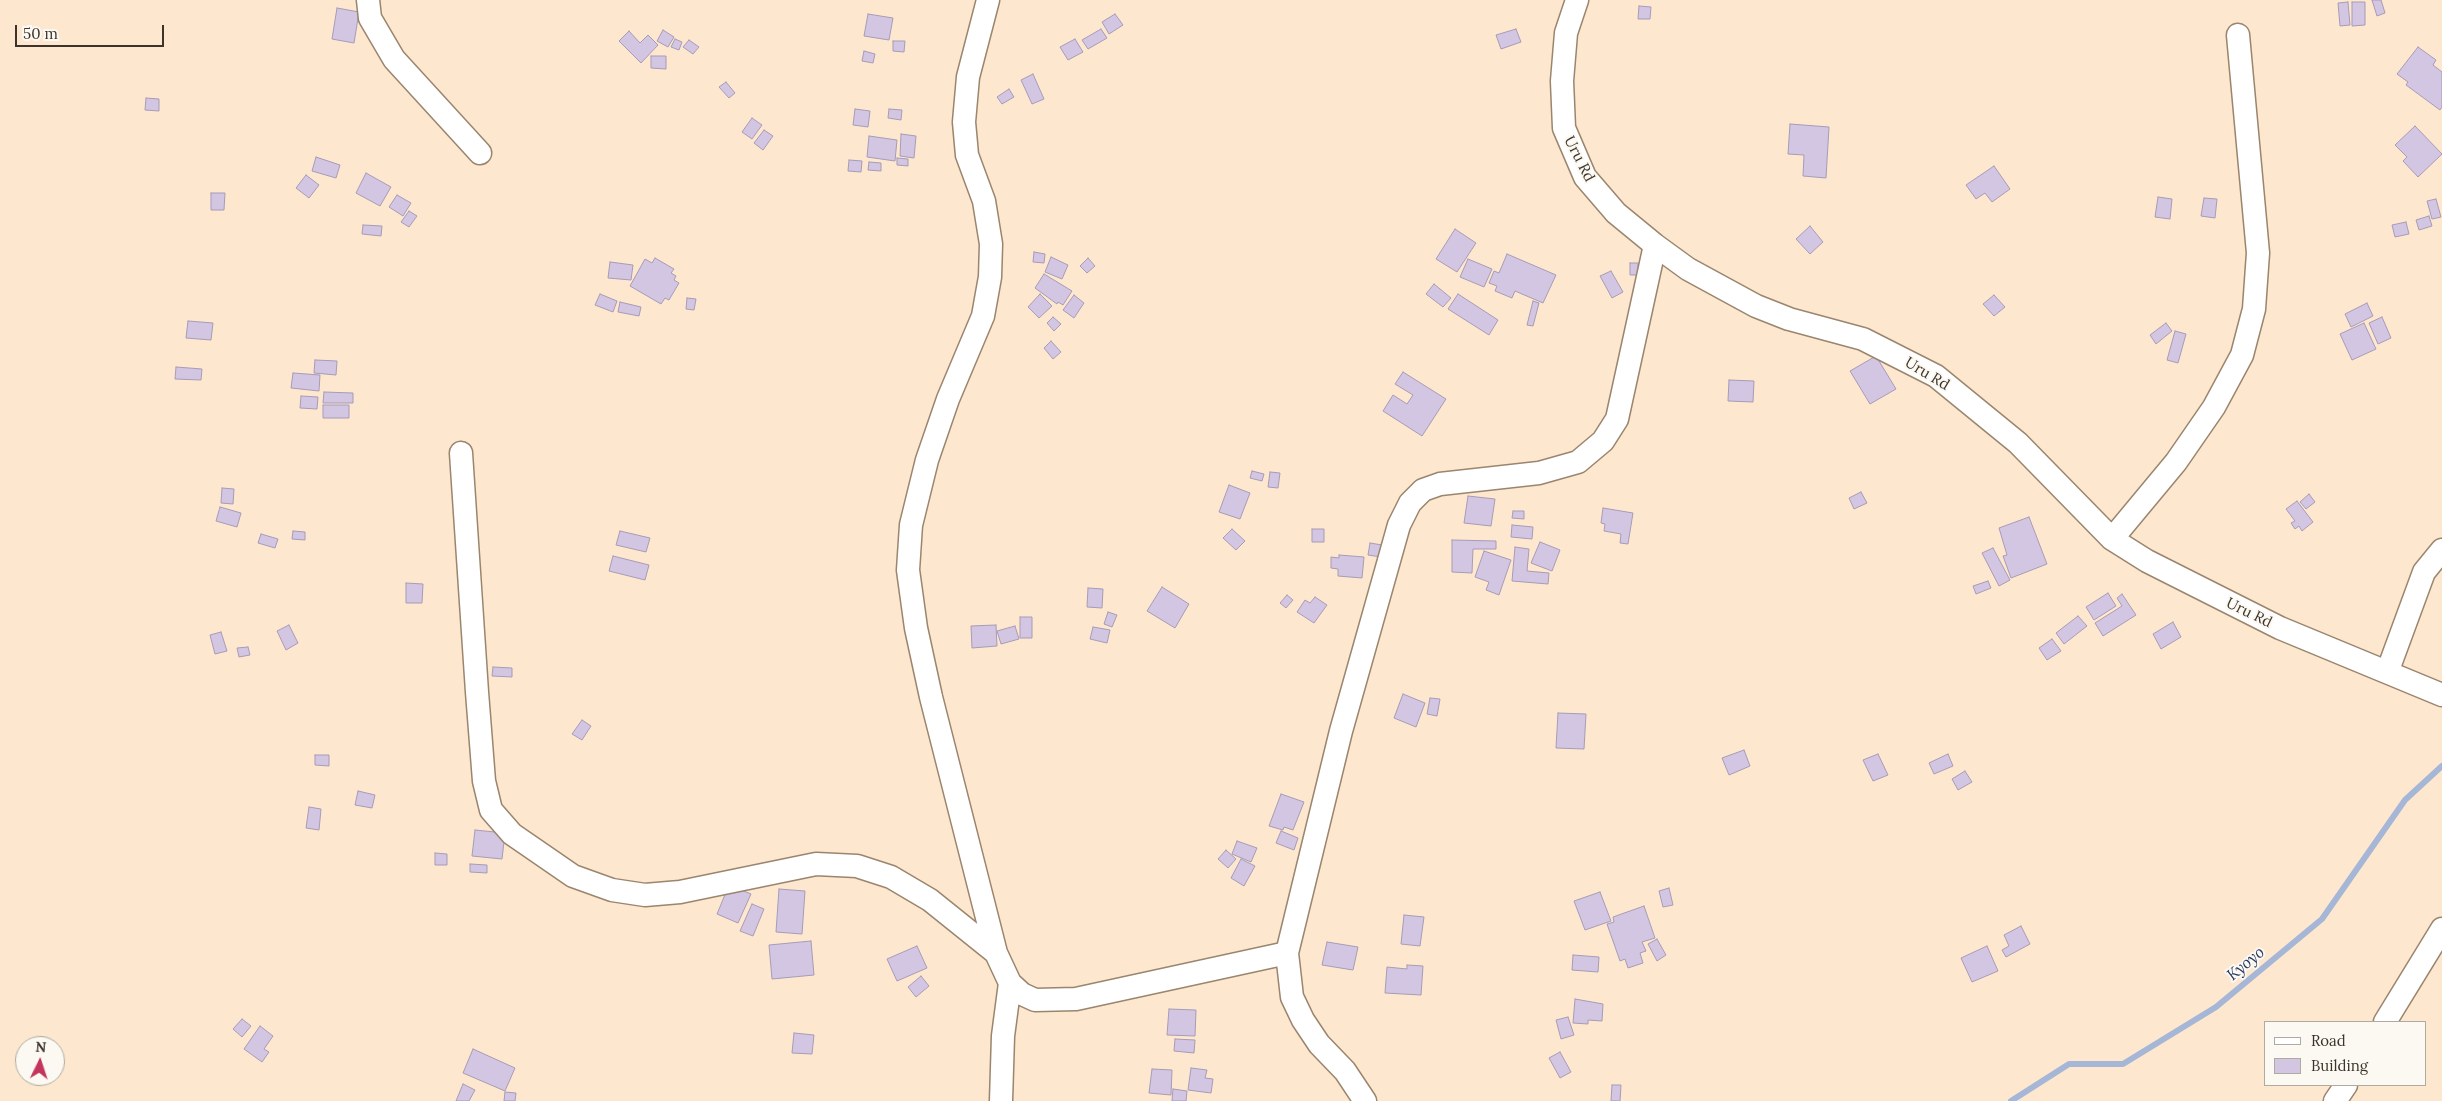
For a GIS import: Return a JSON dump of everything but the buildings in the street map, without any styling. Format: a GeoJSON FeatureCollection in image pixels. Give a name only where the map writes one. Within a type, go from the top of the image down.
{"type":"FeatureCollection","features":[{"type":"Feature","properties":{"kind":"street"},"geometry":{"type":"LineString","coordinates":[[368,0],[370,18],[394,59],[480,153]]}},
{"type":"Feature","properties":{"kind":"street"},"geometry":{"type":"LineString","coordinates":[[988,0],[968,77],[964,122],[967,155],[984,200],[991,244],[990,277],[983,316],[948,399],[927,460],[911,525],[908,570],[916,628],[931,697],[996,953],[1010,982],[1022,994],[1035,1000],[1076,999],[1287,953]]}},
{"type":"Feature","properties":{"kind":"street","name":"Uru Rd"},"geometry":{"type":"LineString","coordinates":[[1577,0],[1566,33],[1562,81],[1564,128],[1585,177],[1616,213],[1655,246],[1688,269],[1756,306],[1789,319],[1863,339],[1936,376],[2018,443],[2112,539],[2147,561],[2280,628],[2388,670],[2442,695]]}},
{"type":"Feature","properties":{"kind":"street"},"geometry":{"type":"LineString","coordinates":[[2112,539],[2176,462],[2214,407],[2242,355],[2252,318],[2258,253],[2238,35]]}},
{"type":"Feature","properties":{"kind":"street"},"geometry":{"type":"LineString","coordinates":[[1366,1101],[1345,1071],[1319,1044],[1303,1020],[1292,997],[1287,953],[1341,731],[1399,525],[1410,503],[1424,490],[1440,484],[1539,473],[1578,462],[1603,441],[1617,419],[1655,246]]}},
{"type":"Feature","properties":{"kind":"street"},"geometry":{"type":"LineString","coordinates":[[461,453],[484,781],[491,810],[512,834],[574,876],[612,890],[645,895],[680,892],[816,864],[857,866],[891,876],[930,900],[996,953]]}},
{"type":"Feature","properties":{"kind":"street"},"geometry":{"type":"LineString","coordinates":[[2388,670],[2424,572],[2442,550]]}},
{"type":"Feature","properties":{"kind":"street"},"geometry":{"type":"LineString","coordinates":[[2386,1021],[2442,929]]}},
{"type":"Feature","properties":{"kind":"street"},"geometry":{"type":"LineString","coordinates":[[1001,1101],[1003,1036],[1010,982]]}},
{"type":"Feature","properties":{"kind":"street"},"geometry":{"type":"LineString","coordinates":[[2335,1101],[2345,1086]]}},
{"type":"Feature","properties":{"kind":"waterway","name":"Kyoyo"},"geometry":{"type":"LineString","coordinates":[[2011,1101],[2069,1064],[2123,1064],[2216,1007],[2322,919],[2405,800],[2442,766]]}}]}
